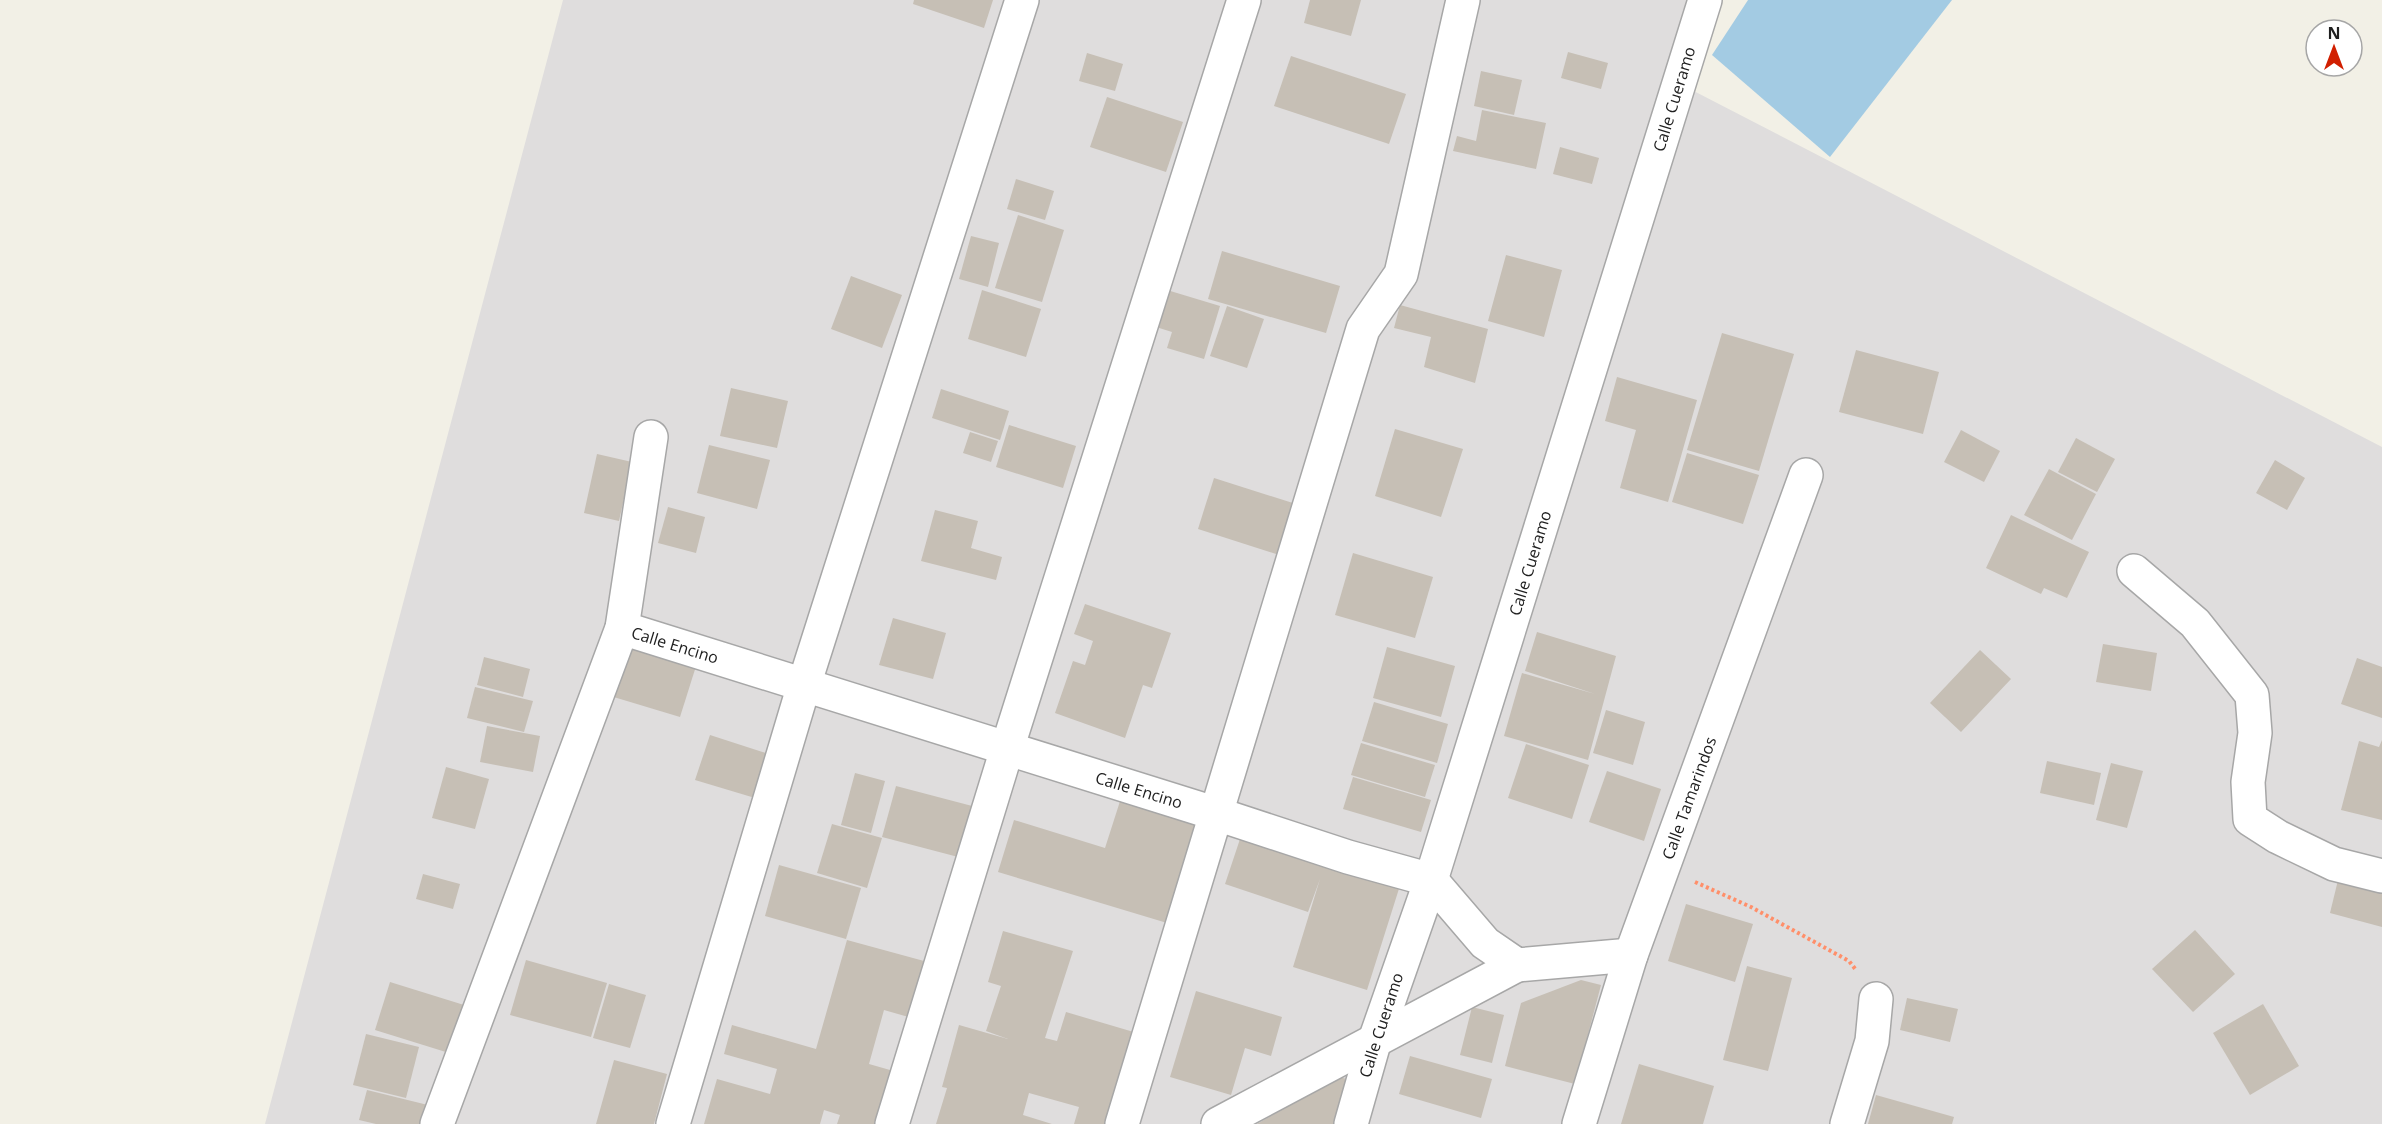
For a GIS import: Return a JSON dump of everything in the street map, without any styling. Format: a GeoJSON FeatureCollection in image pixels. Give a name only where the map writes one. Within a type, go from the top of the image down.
{"type":"FeatureCollection","features":[{"type":"Feature","properties":{"kind":"street"},"geometry":{"type":"LineString","coordinates":[[673,1124],[804,685],[1022,0]]}},
{"type":"Feature","properties":{"kind":"street"},"geometry":{"type":"LineString","coordinates":[[892,1124],[1007,749],[1244,0]]}},
{"type":"Feature","properties":{"kind":"street"},"geometry":{"type":"LineString","coordinates":[[1122,1124],[1363,329],[1401,274],[1463,0]]}},
{"type":"Feature","properties":{"kind":"street","name":"Calle Cueramo"},"geometry":{"type":"LineString","coordinates":[[1351,1124],[1374,1043],[1431,880],[1705,0]]}},
{"type":"Feature","properties":{"kind":"street"},"geometry":{"type":"LineString","coordinates":[[437,1124],[622,628],[651,437]]}},
{"type":"Feature","properties":{"kind":"street","name":"Calle Tamarindos"},"geometry":{"type":"LineString","coordinates":[[1579,1124],[1631,954],[1806,475]]}},
{"type":"Feature","properties":{"kind":"street"},"geometry":{"type":"LineString","coordinates":[[2134,571],[2195,623],[2252,695],[2255,733],[2248,782],[2250,819],[2278,837],[2334,864],[2382,876]]}},
{"type":"Feature","properties":{"kind":"street","name":"Calle Encino"},"geometry":{"type":"LineString","coordinates":[[622,628],[1348,857],[1431,880]]}},
{"type":"Feature","properties":{"kind":"street"},"geometry":{"type":"LineString","coordinates":[[1431,880],[1485,944],[1517,965]]}},
{"type":"Feature","properties":{"kind":"street"},"geometry":{"type":"LineString","coordinates":[[1218,1124],[1517,965],[1631,954]]}},
{"type":"Feature","properties":{"kind":"street"},"geometry":{"type":"LineString","coordinates":[[1847,1124],[1872,1041],[1876,999]]}},
{"type":"Feature","properties":{"kind":"path"},"geometry":{"type":"LineString","coordinates":[[1664,868],[1750,907],[1849,961],[1876,999]]}},
{"type":"Feature","properties":{"kind":"shaded area"},"geometry":{"type":"Polygon","coordinates":[[[563,0],[1716,0],[1686,87],[2382,447],[2382,1124],[265,1124],[563,0]]]}},
{"type":"Feature","properties":{"kind":"water"},"geometry":{"type":"Polygon","coordinates":[[[1748,0],[1952,0],[1830,157],[1712,55],[1748,0]]]}},
{"type":"Feature","properties":{"kind":"building"},"geometry":{"type":"Polygon","coordinates":[[[914,0],[993,0],[984,28],[913,4],[914,0]]]}},
{"type":"Feature","properties":{"kind":"building"},"geometry":{"type":"Polygon","coordinates":[[[1310,0],[1361,0],[1351,36],[1304,23],[1310,0]]]}},
{"type":"Feature","properties":{"kind":"building"},"geometry":{"type":"Polygon","coordinates":[[[1568,52],[1608,63],[1601,89],[1561,78],[1568,52]]]}},
{"type":"Feature","properties":{"kind":"building"},"geometry":{"type":"Polygon","coordinates":[[[1087,53],[1123,64],[1115,91],[1079,81],[1087,53]]]}},
{"type":"Feature","properties":{"kind":"building"},"geometry":{"type":"Polygon","coordinates":[[[1291,56],[1406,94],[1389,144],[1274,106],[1291,56]]]}},
{"type":"Feature","properties":{"kind":"building"},"geometry":{"type":"Polygon","coordinates":[[[1481,71],[1522,80],[1514,115],[1474,106],[1481,71]]]}},
{"type":"Feature","properties":{"kind":"building"},"geometry":{"type":"Polygon","coordinates":[[[1107,97],[1183,122],[1166,172],[1090,147],[1107,97]]]}},
{"type":"Feature","properties":{"kind":"building"},"geometry":{"type":"Polygon","coordinates":[[[1482,110],[1546,123],[1536,169],[1453,151],[1457,136],[1476,141],[1482,110]]]}},
{"type":"Feature","properties":{"kind":"building"},"geometry":{"type":"Polygon","coordinates":[[[1560,147],[1599,158],[1592,184],[1553,174],[1560,147]]]}},
{"type":"Feature","properties":{"kind":"building"},"geometry":{"type":"Polygon","coordinates":[[[1016,179],[1054,191],[1045,220],[1007,209],[1016,179]]]}},
{"type":"Feature","properties":{"kind":"building"},"geometry":{"type":"Polygon","coordinates":[[[1018,215],[1064,230],[1042,302],[995,288],[1018,215]]]}},
{"type":"Feature","properties":{"kind":"building"},"geometry":{"type":"Polygon","coordinates":[[[971,236],[999,243],[988,287],[959,279],[971,236]]]}},
{"type":"Feature","properties":{"kind":"building"},"geometry":{"type":"Polygon","coordinates":[[[1222,251],[1340,286],[1326,333],[1208,299],[1222,251]]]}},
{"type":"Feature","properties":{"kind":"building"},"geometry":{"type":"Polygon","coordinates":[[[1506,255],[1562,270],[1544,337],[1488,321],[1506,255]]]}},
{"type":"Feature","properties":{"kind":"building"},"geometry":{"type":"Polygon","coordinates":[[[851,276],[902,295],[882,348],[831,329],[851,276]]]}},
{"type":"Feature","properties":{"kind":"building"},"geometry":{"type":"Polygon","coordinates":[[[982,290],[1041,309],[1026,357],[968,339],[982,290]]]}},
{"type":"Feature","properties":{"kind":"building"},"geometry":{"type":"Polygon","coordinates":[[[1167,290],[1220,306],[1204,359],[1167,348],[1172,332],[1156,327],[1167,290]]]}},
{"type":"Feature","properties":{"kind":"building"},"geometry":{"type":"Polygon","coordinates":[[[1400,305],[1488,329],[1475,383],[1424,367],[1431,337],[1394,328],[1400,305]]]}},
{"type":"Feature","properties":{"kind":"building"},"geometry":{"type":"Polygon","coordinates":[[[1227,306],[1264,319],[1247,368],[1210,356],[1227,306]]]}},
{"type":"Feature","properties":{"kind":"building"},"geometry":{"type":"Polygon","coordinates":[[[1722,333],[1794,354],[1759,471],[1687,450],[1722,333]]]}},
{"type":"Feature","properties":{"kind":"building"},"geometry":{"type":"Polygon","coordinates":[[[1856,350],[1939,372],[1923,434],[1839,412],[1856,350]]]}},
{"type":"Feature","properties":{"kind":"building"},"geometry":{"type":"Polygon","coordinates":[[[1617,377],[1697,400],[1668,502],[1620,488],[1636,430],[1605,421],[1617,377]]]}},
{"type":"Feature","properties":{"kind":"building"},"geometry":{"type":"Polygon","coordinates":[[[731,388],[788,401],[777,448],[720,436],[731,388]]]}},
{"type":"Feature","properties":{"kind":"building"},"geometry":{"type":"Polygon","coordinates":[[[941,389],[1009,411],[1000,440],[932,418],[941,389]]]}},
{"type":"Feature","properties":{"kind":"building"},"geometry":{"type":"Polygon","coordinates":[[[1009,425],[1076,446],[1063,488],[996,467],[1009,425]]]}},
{"type":"Feature","properties":{"kind":"building"},"geometry":{"type":"Polygon","coordinates":[[[1395,429],[1463,449],[1441,517],[1375,496],[1395,429]]]}},
{"type":"Feature","properties":{"kind":"building"},"geometry":{"type":"Polygon","coordinates":[[[1961,430],[2000,451],[1984,482],[1944,462],[1961,430]]]}},
{"type":"Feature","properties":{"kind":"building"},"geometry":{"type":"Polygon","coordinates":[[[970,432],[998,441],[991,462],[963,453],[970,432]]]}},
{"type":"Feature","properties":{"kind":"building"},"geometry":{"type":"Polygon","coordinates":[[[2076,438],[2115,459],[2097,492],[2058,472],[2076,438]]]}},
{"type":"Feature","properties":{"kind":"building"},"geometry":{"type":"Polygon","coordinates":[[[709,445],[770,460],[757,509],[697,493],[709,445]]]}},
{"type":"Feature","properties":{"kind":"building"},"geometry":{"type":"Polygon","coordinates":[[[1687,453],[1759,475],[1743,524],[1672,502],[1687,453]]]}},
{"type":"Feature","properties":{"kind":"building"},"geometry":{"type":"Polygon","coordinates":[[[597,454],[632,462],[619,521],[584,513],[597,454]]]}},
{"type":"Feature","properties":{"kind":"building"},"geometry":{"type":"Polygon","coordinates":[[[2275,460],[2305,478],[2287,510],[2256,493],[2275,460]]]}},
{"type":"Feature","properties":{"kind":"building"},"geometry":{"type":"Polygon","coordinates":[[[2049,469],[2096,494],[2072,540],[2024,515],[2049,469]]]}},
{"type":"Feature","properties":{"kind":"building"},"geometry":{"type":"Polygon","coordinates":[[[1214,478],[1296,504],[1279,555],[1198,529],[1214,478]]]}},
{"type":"Feature","properties":{"kind":"building"},"geometry":{"type":"Polygon","coordinates":[[[668,507],[705,517],[696,553],[658,543],[668,507]]]}},
{"type":"Feature","properties":{"kind":"building"},"geometry":{"type":"Polygon","coordinates":[[[935,510],[978,521],[971,548],[1002,557],[996,580],[921,561],[935,510]]]}},
{"type":"Feature","properties":{"kind":"building"},"geometry":{"type":"Polygon","coordinates":[[[2011,515],[2089,552],[2067,598],[2044,588],[2041,594],[1986,568],[2011,515]]]}},
{"type":"Feature","properties":{"kind":"building"},"geometry":{"type":"Polygon","coordinates":[[[1353,553],[1433,577],[1415,638],[1335,615],[1353,553]]]}},
{"type":"Feature","properties":{"kind":"building"},"geometry":{"type":"Polygon","coordinates":[[[1085,604],[1171,633],[1152,688],[1143,685],[1125,738],[1055,713],[1073,661],[1085,665],[1093,641],[1074,634],[1085,604]]]}},
{"type":"Feature","properties":{"kind":"building"},"geometry":{"type":"Polygon","coordinates":[[[893,618],[946,633],[933,679],[879,665],[893,618]]]}},
{"type":"Feature","properties":{"kind":"building"},"geometry":{"type":"Polygon","coordinates":[[[1537,632],[1616,656],[1588,760],[1504,736],[1522,673],[1595,694],[1525,671],[1537,632]]]}},
{"type":"Feature","properties":{"kind":"building"},"geometry":{"type":"Polygon","coordinates":[[[624,641],[697,663],[680,717],[607,695],[624,641]]]}},
{"type":"Feature","properties":{"kind":"building"},"geometry":{"type":"Polygon","coordinates":[[[2103,644],[2157,653],[2151,691],[2096,682],[2103,644]]]}},
{"type":"Feature","properties":{"kind":"building"},"geometry":{"type":"Polygon","coordinates":[[[1387,647],[1455,666],[1441,717],[1373,698],[1387,647]]]}},
{"type":"Feature","properties":{"kind":"building"},"geometry":{"type":"Polygon","coordinates":[[[1980,650],[2011,679],[1961,732],[1930,703],[1980,650]]]}},
{"type":"Feature","properties":{"kind":"building"},"geometry":{"type":"Polygon","coordinates":[[[484,657],[530,669],[523,697],[477,685],[484,657]]]}},
{"type":"Feature","properties":{"kind":"building"},"geometry":{"type":"Polygon","coordinates":[[[2357,658],[2382,667],[2382,718],[2341,704],[2357,658]]]}},
{"type":"Feature","properties":{"kind":"building"},"geometry":{"type":"Polygon","coordinates":[[[475,687],[533,701],[524,732],[467,718],[475,687]]]}},
{"type":"Feature","properties":{"kind":"building"},"geometry":{"type":"Polygon","coordinates":[[[1374,702],[1448,724],[1437,763],[1362,741],[1374,702]]]}},
{"type":"Feature","properties":{"kind":"building"},"geometry":{"type":"Polygon","coordinates":[[[1606,710],[1645,722],[1633,765],[1593,753],[1606,710]]]}},
{"type":"Feature","properties":{"kind":"building"},"geometry":{"type":"Polygon","coordinates":[[[487,726],[540,736],[533,772],[480,762],[487,726]]]}},
{"type":"Feature","properties":{"kind":"building"},"geometry":{"type":"Polygon","coordinates":[[[710,735],[769,754],[755,798],[695,780],[710,735]]]}},
{"type":"Feature","properties":{"kind":"building"},"geometry":{"type":"Polygon","coordinates":[[[2382,740],[2382,820],[2341,810],[2359,741],[2379,747],[2382,740]]]}},
{"type":"Feature","properties":{"kind":"building"},"geometry":{"type":"Polygon","coordinates":[[[1361,743],[1435,765],[1425,797],[1351,775],[1361,743]]]}},
{"type":"Feature","properties":{"kind":"building"},"geometry":{"type":"Polygon","coordinates":[[[1526,744],[1589,765],[1572,819],[1508,798],[1526,744]]]}},
{"type":"Feature","properties":{"kind":"building"},"geometry":{"type":"Polygon","coordinates":[[[2047,761],[2101,773],[2094,805],[2040,793],[2047,761]]]}},
{"type":"Feature","properties":{"kind":"building"},"geometry":{"type":"Polygon","coordinates":[[[2111,763],[2143,771],[2127,828],[2096,820],[2111,763]]]}},
{"type":"Feature","properties":{"kind":"building"},"geometry":{"type":"Polygon","coordinates":[[[446,767],[489,779],[475,829],[432,818],[446,767]]]}},
{"type":"Feature","properties":{"kind":"building"},"geometry":{"type":"Polygon","coordinates":[[[1607,771],[1661,789],[1644,841],[1589,822],[1607,771]]]}},
{"type":"Feature","properties":{"kind":"building"},"geometry":{"type":"Polygon","coordinates":[[[855,773],[885,781],[871,833],[841,825],[855,773]]]}},
{"type":"Feature","properties":{"kind":"building"},"geometry":{"type":"Polygon","coordinates":[[[1353,777],[1431,800],[1421,832],[1343,809],[1353,777]]]}},
{"type":"Feature","properties":{"kind":"building"},"geometry":{"type":"Polygon","coordinates":[[[896,786],[976,807],[962,858],[882,837],[896,786]]]}},
{"type":"Feature","properties":{"kind":"building"},"geometry":{"type":"Polygon","coordinates":[[[1122,795],[1209,822],[1177,926],[998,872],[1014,820],[1105,848],[1122,795]]]}},
{"type":"Feature","properties":{"kind":"building"},"geometry":{"type":"Polygon","coordinates":[[[832,824],[882,838],[867,888],[817,873],[832,824]]]}},
{"type":"Feature","properties":{"kind":"building"},"geometry":{"type":"Polygon","coordinates":[[[1244,827],[1403,876],[1367,990],[1293,967],[1320,879],[1308,912],[1225,884],[1244,827]]]}},
{"type":"Feature","properties":{"kind":"building"},"geometry":{"type":"Polygon","coordinates":[[[779,865],[861,888],[846,939],[765,916],[779,865]]]}},
{"type":"Feature","properties":{"kind":"building"},"geometry":{"type":"Polygon","coordinates":[[[423,874],[460,884],[453,909],[416,899],[423,874]]]}},
{"type":"Feature","properties":{"kind":"building"},"geometry":{"type":"Polygon","coordinates":[[[2339,876],[2382,887],[2382,927],[2330,913],[2339,876]]]}},
{"type":"Feature","properties":{"kind":"building"},"geometry":{"type":"Polygon","coordinates":[[[1686,904],[1753,924],[1735,982],[1668,961],[1686,904]]]}},
{"type":"Feature","properties":{"kind":"building"},"geometry":{"type":"Polygon","coordinates":[[[2195,930],[2235,974],[2193,1012],[2152,969],[2195,930]]]}},
{"type":"Feature","properties":{"kind":"building"},"geometry":{"type":"Polygon","coordinates":[[[1003,931],[1073,951],[1045,1038],[1057,1041],[1066,1012],[1137,1033],[1111,1124],[1074,1124],[1079,1107],[1029,1093],[1023,1115],[1052,1124],[936,1124],[947,1088],[942,1087],[959,1025],[1008,1039],[986,1031],[1001,986],[988,982],[1003,931]]]}},
{"type":"Feature","properties":{"kind":"building"},"geometry":{"type":"Polygon","coordinates":[[[847,940],[935,964],[919,1020],[884,1010],[869,1064],[897,1072],[882,1124],[837,1124],[840,1115],[824,1110],[820,1124],[704,1124],[717,1079],[770,1094],[777,1069],[724,1054],[732,1025],[816,1049],[847,940]]]}},
{"type":"Feature","properties":{"kind":"building"},"geometry":{"type":"Polygon","coordinates":[[[526,960],[607,983],[591,1037],[510,1015],[526,960]]]}},
{"type":"Feature","properties":{"kind":"building"},"geometry":{"type":"Polygon","coordinates":[[[1747,966],[1792,978],[1768,1071],[1723,1060],[1747,966]]]}},
{"type":"Feature","properties":{"kind":"building"},"geometry":{"type":"Polygon","coordinates":[[[1581,980],[1601,985],[1575,1084],[1505,1066],[1521,1003],[1581,980]]]}},
{"type":"Feature","properties":{"kind":"building"},"geometry":{"type":"Polygon","coordinates":[[[390,982],[464,1005],[449,1053],[375,1030],[390,982]]]}},
{"type":"Feature","properties":{"kind":"building"},"geometry":{"type":"Polygon","coordinates":[[[609,984],[646,995],[630,1048],[593,1038],[609,984]]]}},
{"type":"Feature","properties":{"kind":"building"},"geometry":{"type":"Polygon","coordinates":[[[1196,991],[1282,1017],[1271,1056],[1245,1048],[1231,1095],[1170,1077],[1196,991]]]}},
{"type":"Feature","properties":{"kind":"building"},"geometry":{"type":"Polygon","coordinates":[[[1907,998],[1958,1009],[1950,1042],[1900,1030],[1907,998]]]}},
{"type":"Feature","properties":{"kind":"building"},"geometry":{"type":"Polygon","coordinates":[[[2263,1004],[2299,1066],[2250,1095],[2213,1033],[2263,1004]]]}},
{"type":"Feature","properties":{"kind":"building"},"geometry":{"type":"Polygon","coordinates":[[[1472,1007],[1504,1015],[1492,1063],[1460,1055],[1472,1007]]]}},
{"type":"Feature","properties":{"kind":"building"},"geometry":{"type":"Polygon","coordinates":[[[366,1034],[419,1047],[406,1098],[353,1085],[366,1034]]]}},
{"type":"Feature","properties":{"kind":"building"},"geometry":{"type":"Polygon","coordinates":[[[1410,1056],[1492,1079],[1481,1118],[1399,1094],[1410,1056]]]}},
{"type":"Feature","properties":{"kind":"building"},"geometry":{"type":"Polygon","coordinates":[[[614,1060],[667,1074],[654,1124],[596,1124],[614,1060]]]}},
{"type":"Feature","properties":{"kind":"building"},"geometry":{"type":"Polygon","coordinates":[[[1639,1064],[1714,1086],[1703,1124],[1621,1124],[1639,1064]]]}},
{"type":"Feature","properties":{"kind":"building"},"geometry":{"type":"Polygon","coordinates":[[[1338,1077],[1352,1080],[1339,1124],[1257,1124],[1338,1077]]]}},
{"type":"Feature","properties":{"kind":"building"},"geometry":{"type":"Polygon","coordinates":[[[367,1090],[436,1107],[431,1124],[376,1124],[359,1120],[367,1090]]]}},
{"type":"Feature","properties":{"kind":"building"},"geometry":{"type":"Polygon","coordinates":[[[1876,1095],[1954,1117],[1952,1124],[1868,1124],[1876,1095]]]}}]}
